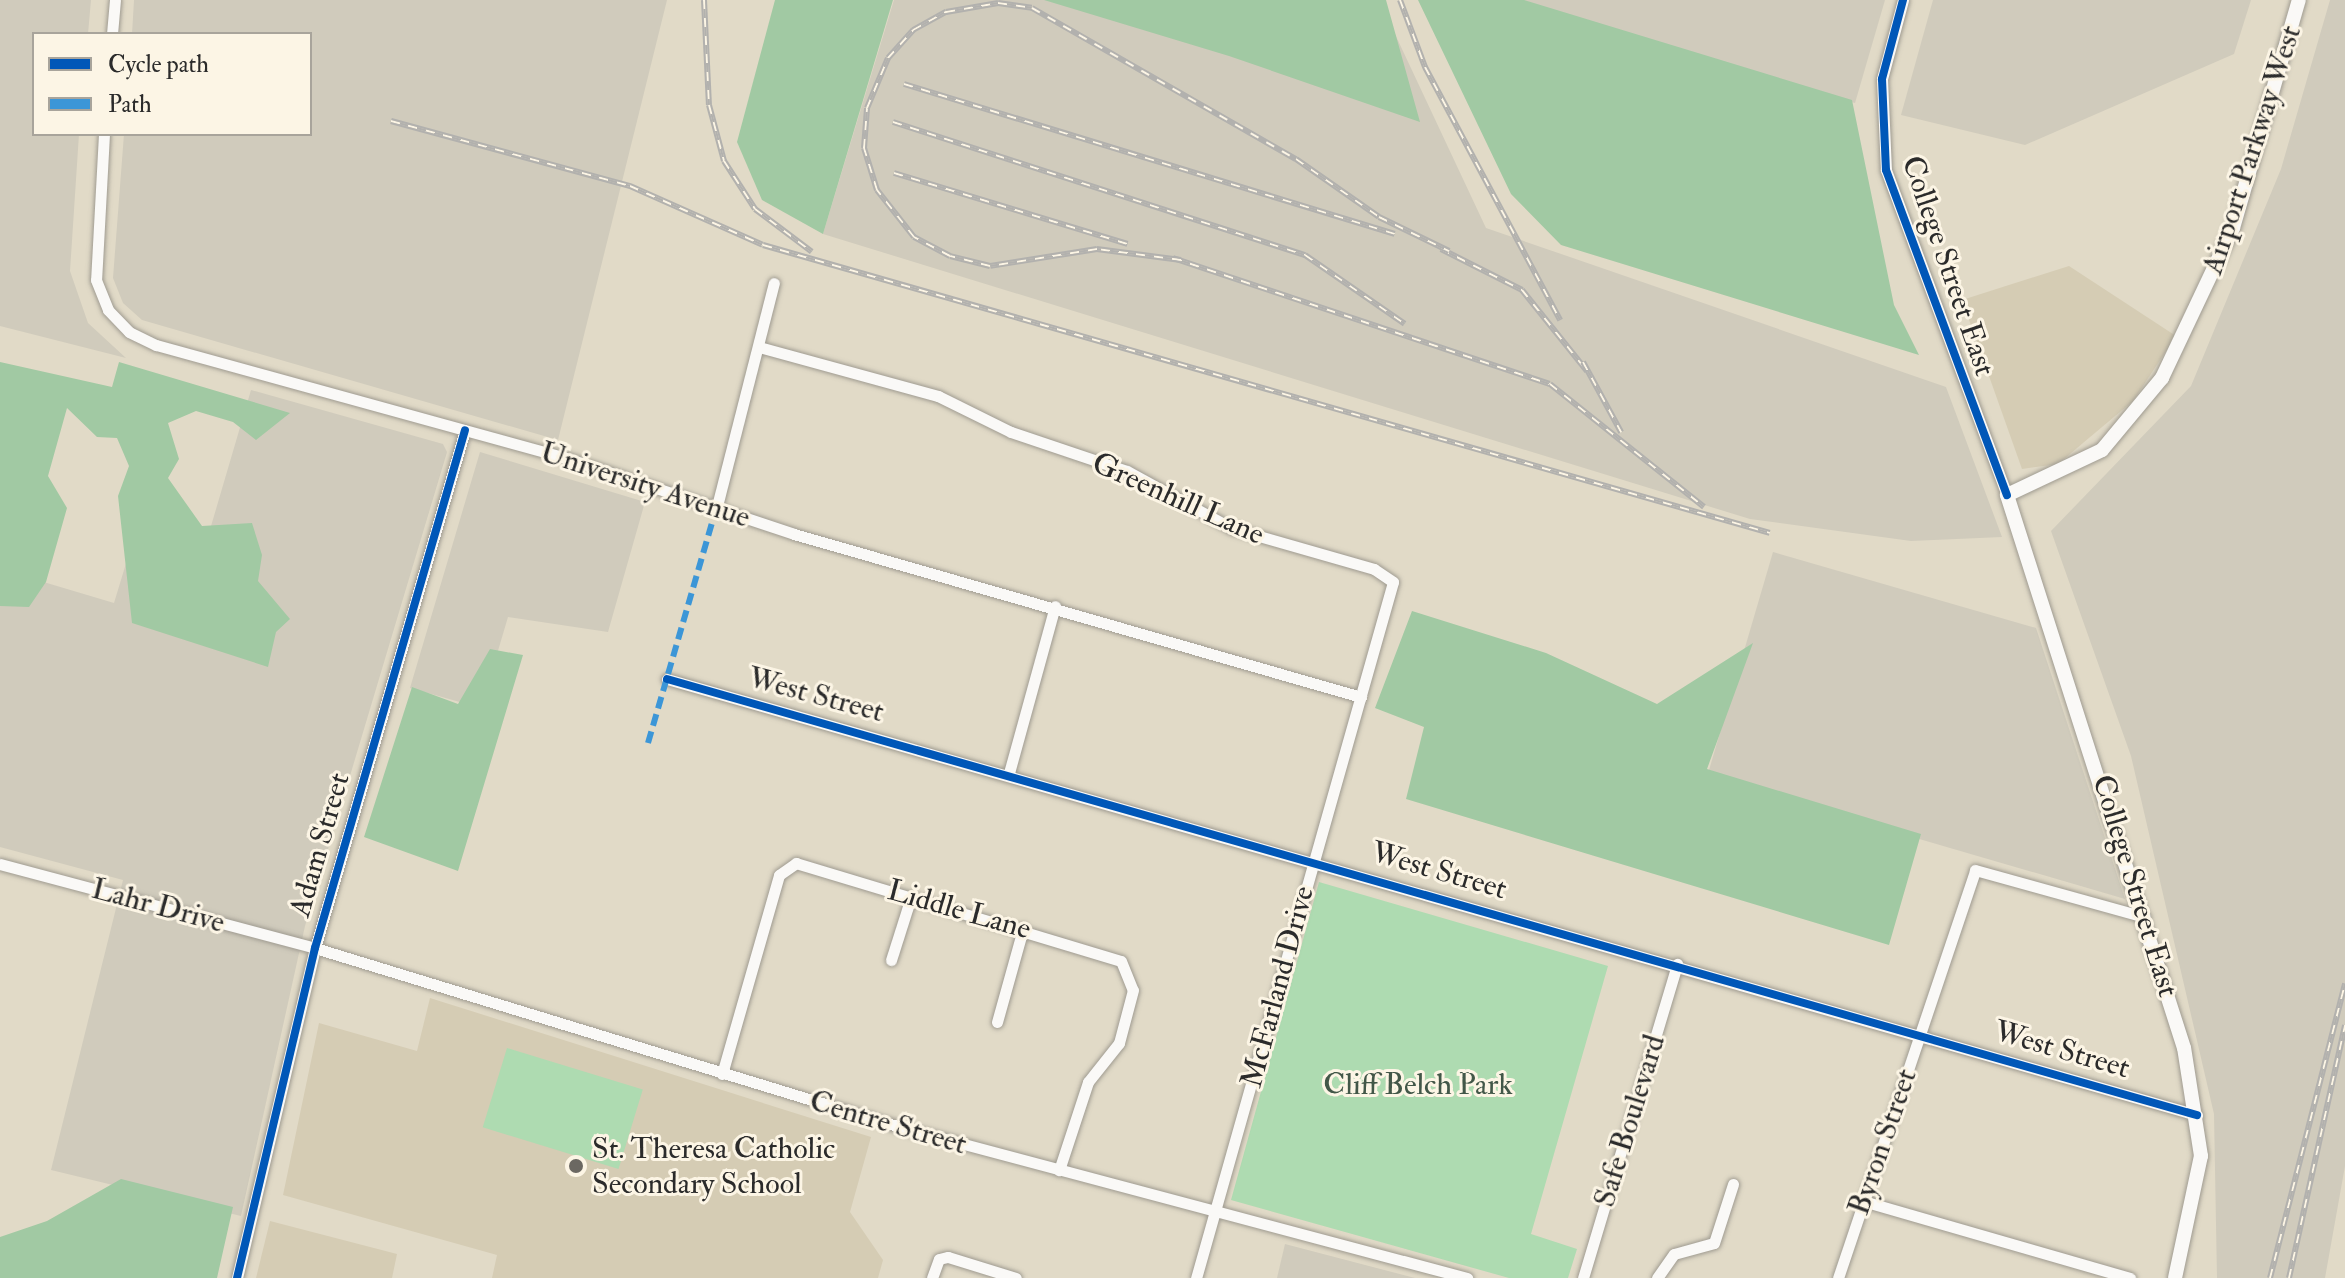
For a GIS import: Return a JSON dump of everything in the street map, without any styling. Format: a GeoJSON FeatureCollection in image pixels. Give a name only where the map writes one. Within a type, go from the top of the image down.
{"type":"FeatureCollection","features":[{"type":"Feature","properties":{"kind":"main road","name":"Airport Parkway West"},"geometry":{"type":"LineString","coordinates":[[2007,495],[2102,450],[2162,378],[2233,228],[2299,0]]}},
{"type":"Feature","properties":{"kind":"main road","name":"College Street East"},"geometry":{"type":"LineString","coordinates":[[2007,495],[2146,918],[2197,1115],[2197,1190],[2175,1278]]}},
{"type":"Feature","properties":{"kind":"street"},"geometry":{"type":"LineString","coordinates":[[112,32],[115,0]]}},
{"type":"Feature","properties":{"kind":"street","name":"College Street East"},"geometry":{"type":"LineString","coordinates":[[1903,0],[1882,79],[1886,170],[2007,495]]}},
{"type":"Feature","properties":{"kind":"street","name":"University Avenue"},"geometry":{"type":"LineString","coordinates":[[104,136],[96,280],[108,310],[129,332],[1361,697]]}},
{"type":"Feature","properties":{"kind":"street"},"geometry":{"type":"LineString","coordinates":[[717,506],[774,283]]}},
{"type":"Feature","properties":{"kind":"street","name":"Greenhill Lane"},"geometry":{"type":"LineString","coordinates":[[759,347],[938,396],[1011,432],[1127,471],[1231,528],[1386,574],[1392,597],[1361,697]]}},
{"type":"Feature","properties":{"kind":"street","name":"Adam Street"},"geometry":{"type":"LineString","coordinates":[[237,1278],[315,948],[465,430]]}},
{"type":"Feature","properties":{"kind":"street"},"geometry":{"type":"LineString","coordinates":[[1009,773],[1055,606]]}},
{"type":"Feature","properties":{"kind":"street","name":"West Street"},"geometry":{"type":"LineString","coordinates":[[667,679],[1009,773],[2197,1115]]}},
{"type":"Feature","properties":{"kind":"street","name":"McFarland Drive"},"geometry":{"type":"LineString","coordinates":[[1196,1278],[1361,697]]}},
{"type":"Feature","properties":{"kind":"street","name":"Lahr Drive"},"geometry":{"type":"LineString","coordinates":[[0,864],[315,948]]}},
{"type":"Feature","properties":{"kind":"street","name":"Liddle Lane"},"geometry":{"type":"LineString","coordinates":[[722,1074],[785,866],[911,897],[1110,954],[1132,979],[1119,1043],[1088,1082],[1059,1170]]}},
{"type":"Feature","properties":{"kind":"street","name":"Byron Street"},"geometry":{"type":"LineString","coordinates":[[1838,1278],[1975,870],[2146,918]]}},
{"type":"Feature","properties":{"kind":"street"},"geometry":{"type":"LineString","coordinates":[[891,960],[911,897]]}},
{"type":"Feature","properties":{"kind":"street"},"geometry":{"type":"LineString","coordinates":[[997,1022],[1023,929]]}},
{"type":"Feature","properties":{"kind":"street","name":"Centre Street"},"geometry":{"type":"LineString","coordinates":[[315,948],[722,1074],[1059,1170],[1467,1278]]}},
{"type":"Feature","properties":{"kind":"street","name":"Safe Boulevard"},"geometry":{"type":"LineString","coordinates":[[1583,1278],[1677,964]]}},
{"type":"Feature","properties":{"kind":"street"},"geometry":{"type":"LineString","coordinates":[[1657,1278],[1674,1254],[1714,1243],[1733,1184]]}},
{"type":"Feature","properties":{"kind":"street"},"geometry":{"type":"LineString","coordinates":[[1863,1201],[2130,1278]]}},
{"type":"Feature","properties":{"kind":"street"},"geometry":{"type":"LineString","coordinates":[[932,1278],[939,1259],[948,1257],[1016,1278]]}},
{"type":"Feature","properties":{"kind":"shaded area"},"geometry":{"type":"Polygon","coordinates":[[[0,0],[91,0],[88,32],[32,32],[32,136],[79,136],[70,271],[88,323],[126,358],[0,326],[0,0]]]}},
{"type":"Feature","properties":{"kind":"shaded area"},"geometry":{"type":"Polygon","coordinates":[[[134,0],[667,0],[558,440],[142,320],[123,303],[113,278],[124,136],[312,136],[312,32],[132,32],[134,0]]]}},
{"type":"Feature","properties":{"kind":"shaded area"},"geometry":{"type":"Polygon","coordinates":[[[894,0],[1379,0],[1486,228],[1946,387],[2002,537],[1911,541],[1750,519],[823,234],[894,0]]]}},
{"type":"Feature","properties":{"kind":"shaded area"},"geometry":{"type":"Polygon","coordinates":[[[1491,0],[1885,0],[1855,103],[1491,0]]]}},
{"type":"Feature","properties":{"kind":"shaded area"},"geometry":{"type":"Polygon","coordinates":[[[1933,0],[2251,0],[2234,54],[2025,145],[1901,115],[1933,0]]]}},
{"type":"Feature","properties":{"kind":"shaded area"},"geometry":{"type":"Polygon","coordinates":[[[2330,0],[2345,0],[2345,1166],[2325,1278],[2217,1278],[2214,1114],[2131,756],[2051,531],[2191,386],[2281,169],[2330,0]]]}},
{"type":"Feature","properties":{"kind":"shaded area"},"geometry":{"type":"Polygon","coordinates":[[[2069,266],[2176,336],[2133,401],[2058,464],[2022,469],[1962,300],[2069,266]]]}},
{"type":"Feature","properties":{"kind":"shaded area"},"geometry":{"type":"Polygon","coordinates":[[[251,390],[443,444],[447,452],[305,926],[241,1216],[51,1170],[123,880],[0,847],[0,569],[114,603],[131,547],[199,567],[251,390]]]}},
{"type":"Feature","properties":{"kind":"shaded area"},"geometry":{"type":"Polygon","coordinates":[[[480,452],[645,502],[608,632],[508,617],[481,708],[410,688],[480,452]]]}},
{"type":"Feature","properties":{"kind":"shaded area"},"geometry":{"type":"Polygon","coordinates":[[[1773,552],[2036,628],[2125,899],[1707,777],[1773,552]]]}},
{"type":"Feature","properties":{"kind":"shaded area","name":"St. Theresa Catholic Secondary School"},"geometry":{"type":"Polygon","coordinates":[[[430,998],[871,1137],[850,1212],[883,1260],[878,1278],[492,1278],[497,1255],[283,1195],[319,1023],[417,1051],[430,998]]]}},
{"type":"Feature","properties":{"kind":"shaded area"},"geometry":{"type":"Polygon","coordinates":[[[270,1221],[397,1254],[392,1278],[256,1278],[270,1221]]]}},
{"type":"Feature","properties":{"kind":"shaded area"},"geometry":{"type":"Polygon","coordinates":[[[1285,1244],[1415,1278],[1277,1278],[1285,1244]]]}},
{"type":"Feature","properties":{"kind":"green space"},"geometry":{"type":"Polygon","coordinates":[[[775,0],[893,0],[823,234],[762,200],[737,142],[775,0]]]}},
{"type":"Feature","properties":{"kind":"green space"},"geometry":{"type":"Polygon","coordinates":[[[1044,0],[1386,0],[1420,122],[1229,56],[1044,0]]]}},
{"type":"Feature","properties":{"kind":"green space"},"geometry":{"type":"Polygon","coordinates":[[[1418,0],[1524,0],[1852,100],[1894,305],[1919,355],[1561,245],[1511,194],[1418,0]]]}},
{"type":"Feature","properties":{"kind":"green space"},"geometry":{"type":"Polygon","coordinates":[[[0,362],[112,387],[119,362],[290,413],[256,440],[233,422],[196,411],[168,423],[179,459],[168,478],[202,526],[252,523],[262,555],[258,581],[290,619],[276,632],[268,667],[132,623],[118,496],[129,466],[117,438],[97,437],[67,408],[48,476],[67,508],[46,582],[29,607],[0,606],[0,362]]]}},
{"type":"Feature","properties":{"kind":"green space"},"geometry":{"type":"Polygon","coordinates":[[[1412,611],[1546,653],[1657,704],[1753,643],[1707,769],[1921,834],[1889,945],[1406,799],[1424,727],[1375,708],[1412,611]]]}},
{"type":"Feature","properties":{"kind":"green space"},"geometry":{"type":"Polygon","coordinates":[[[490,649],[523,655],[458,871],[364,837],[412,687],[458,704],[490,649]]]}},
{"type":"Feature","properties":{"kind":"green space","name":"Cliff Belch Park"},"geometry":{"type":"Polygon","coordinates":[[[1319,882],[1608,966],[1531,1234],[1577,1249],[1568,1278],[1509,1278],[1231,1200],[1319,882]]]}},
{"type":"Feature","properties":{"kind":"green space"},"geometry":{"type":"Polygon","coordinates":[[[507,1048],[643,1090],[619,1169],[483,1127],[507,1048]]]}},
{"type":"Feature","properties":{"kind":"green space"},"geometry":{"type":"Polygon","coordinates":[[[121,1179],[233,1207],[217,1278],[0,1278],[0,1237],[47,1221],[121,1179]]]}},
{"type":"Feature","properties":{"kind":"railway"},"geometry":{"type":"LineString","coordinates":[[704,0],[709,105],[724,161],[755,209],[812,252]]}},
{"type":"Feature","properties":{"kind":"railway"},"geometry":{"type":"LineString","coordinates":[[1400,0],[1425,67],[1560,320]]}},
{"type":"Feature","properties":{"kind":"railway"},"geometry":{"type":"LineString","coordinates":[[1181,260],[1097,249],[990,266],[950,256],[914,237],[877,190],[864,148],[867,108],[888,58],[913,30],[946,12],[998,3],[1032,8],[1296,159],[1379,217],[1449,251]]}},
{"type":"Feature","properties":{"kind":"railway"},"geometry":{"type":"LineString","coordinates":[[904,84],[1395,234]]}},
{"type":"Feature","properties":{"kind":"railway"},"geometry":{"type":"LineString","coordinates":[[391,121],[630,186],[763,245],[1770,533]]}},
{"type":"Feature","properties":{"kind":"railway"},"geometry":{"type":"LineString","coordinates":[[893,122],[1305,255],[1405,324]]}},
{"type":"Feature","properties":{"kind":"railway"},"geometry":{"type":"LineString","coordinates":[[894,173],[1127,244]]}},
{"type":"Feature","properties":{"kind":"railway"},"geometry":{"type":"LineString","coordinates":[[1441,249],[1522,290],[1587,371]]}},
{"type":"Feature","properties":{"kind":"railway"},"geometry":{"type":"LineString","coordinates":[[1173,258],[1550,384],[1704,507]]}},
{"type":"Feature","properties":{"kind":"railway"},"geometry":{"type":"LineString","coordinates":[[1583,362],[1621,432]]}},
{"type":"Feature","properties":{"kind":"railway"},"geometry":{"type":"LineString","coordinates":[[2270,1278],[2345,983]]}},
{"type":"Feature","properties":{"kind":"railway"},"geometry":{"type":"LineString","coordinates":[[2289,1278],[2345,1025]]}},
{"type":"Feature","properties":{"kind":"marked path"},"geometry":{"type":"LineString","coordinates":[[648,743],[717,506]]}},
{"type":"Feature","properties":{"kind":"cycle path"},"geometry":{"type":"LineString","coordinates":[[1903,0],[1882,79],[1886,170],[2007,495]]}},
{"type":"Feature","properties":{"kind":"cycle path"},"geometry":{"type":"LineString","coordinates":[[237,1278],[315,948],[465,430]]}},
{"type":"Feature","properties":{"kind":"cycle path"},"geometry":{"type":"LineString","coordinates":[[667,679],[2197,1115]]}},
{"type":"Feature","properties":{"kind":"place","name":"St. Theresa Catholic Secondary School"},"geometry":{"type":"Point","coordinates":[576,1166]}}]}
